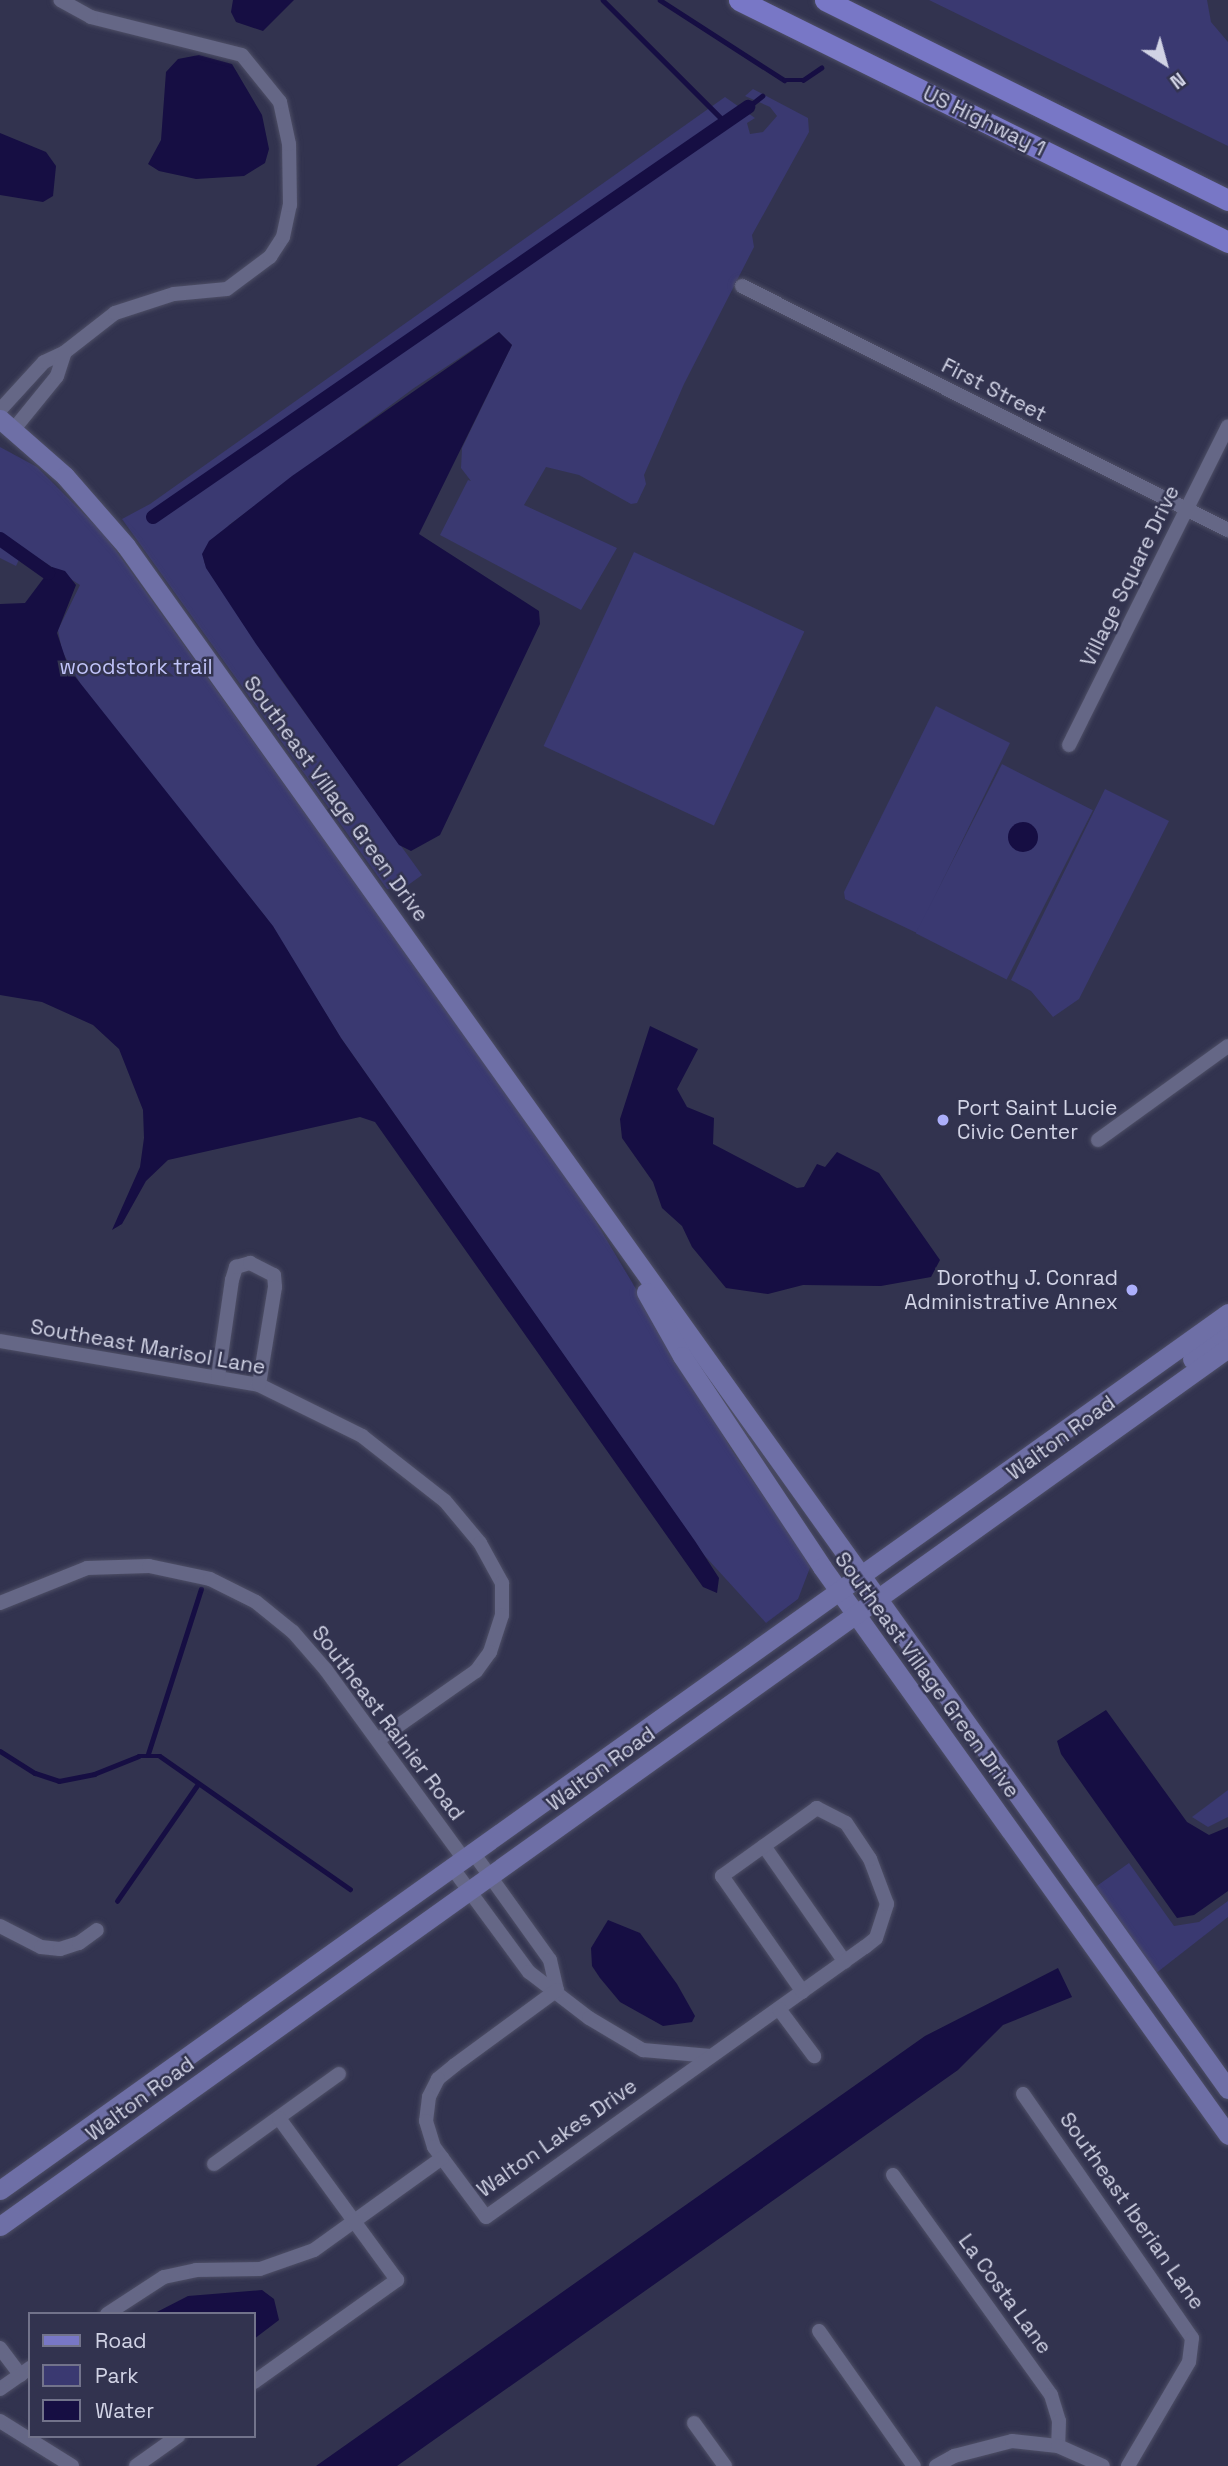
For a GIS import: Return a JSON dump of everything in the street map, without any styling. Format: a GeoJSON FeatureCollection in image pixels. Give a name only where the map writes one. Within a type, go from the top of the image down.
{"type":"FeatureCollection","features":[{"type":"Feature","properties":{"kind":"main road","name":"US Highway 1"},"geometry":{"type":"LineString","coordinates":[[739,0],[1228,242]]}},
{"type":"Feature","properties":{"kind":"main road","name":"US Highway 1"},"geometry":{"type":"LineString","coordinates":[[825,0],[1228,200]]}},
{"type":"Feature","properties":{"kind":"street"},"geometry":{"type":"LineString","coordinates":[[0,410],[44,362],[65,352],[115,313],[174,294],[227,289],[270,257],[286,229],[291,173],[280,102],[242,55],[91,17],[60,0]]}},
{"type":"Feature","properties":{"kind":"street","name":"First Street"},"geometry":{"type":"LineString","coordinates":[[742,286],[1228,530]]}},
{"type":"Feature","properties":{"kind":"street"},"geometry":{"type":"LineString","coordinates":[[7,424],[57,376],[65,352]]}},
{"type":"Feature","properties":{"kind":"street","name":"Southeast Village Green Drive"},"geometry":{"type":"LineString","coordinates":[[7,424],[65,477],[126,545],[610,1227],[1228,2089]]}},
{"type":"Feature","properties":{"kind":"street","name":"Village Square Drive"},"geometry":{"type":"LineString","coordinates":[[1069,745],[1228,426]]}},
{"type":"Feature","properties":{"kind":"street"},"geometry":{"type":"LineString","coordinates":[[1098,1140],[1228,1046]]}},
{"type":"Feature","properties":{"kind":"street","name":"Southeast Village Green Drive"},"geometry":{"type":"LineString","coordinates":[[610,1227],[682,1356],[839,1592],[1227,2130]]}},
{"type":"Feature","properties":{"kind":"street"},"geometry":{"type":"LineString","coordinates":[[218,1377],[232,1280],[236,1267],[250,1263],[274,1275],[275,1287],[259,1385]]}},
{"type":"Feature","properties":{"kind":"street","name":"Walton Road"},"geometry":{"type":"LineString","coordinates":[[0,2190],[1228,1313]]}},
{"type":"Feature","properties":{"kind":"street"},"geometry":{"type":"LineString","coordinates":[[1128,1419],[1147,1396],[1220,1335],[1228,1321]]}},
{"type":"Feature","properties":{"kind":"street","name":"Southeast Marisol Lane"},"geometry":{"type":"LineString","coordinates":[[0,1341],[259,1385],[362,1436],[408,1468],[445,1501],[481,1543],[502,1583],[502,1615],[490,1651],[476,1671],[378,1740]]}},
{"type":"Feature","properties":{"kind":"street","name":"Walton Road"},"geometry":{"type":"LineString","coordinates":[[0,2226],[1228,1348]]}},
{"type":"Feature","properties":{"kind":"street","name":"Southeast Rainier Road"},"geometry":{"type":"LineString","coordinates":[[0,1603],[87,1568],[149,1566],[210,1579],[256,1602],[293,1632],[378,1740],[462,1859]]}},
{"type":"Feature","properties":{"kind":"street","name":"Walton Lakes Drive"},"geometry":{"type":"LineString","coordinates":[[558,1990],[438,2079],[429,2097],[426,2121],[442,2158],[486,2217],[711,2056],[779,2009],[803,1992],[845,1962],[876,1938],[887,1904],[870,1859],[846,1823],[817,1808],[722,1876],[803,1992]]}},
{"type":"Feature","properties":{"kind":"street"},"geometry":{"type":"LineString","coordinates":[[764,1846],[845,1962]]}},
{"type":"Feature","properties":{"kind":"street"},"geometry":{"type":"LineString","coordinates":[[462,1859],[490,1876],[550,1960],[558,1990]]}},
{"type":"Feature","properties":{"kind":"street","name":"Walton Lakes Drive"},"geometry":{"type":"LineString","coordinates":[[462,1859],[469,1891],[529,1972],[558,1990],[589,2018],[643,2050],[711,2056]]}},
{"type":"Feature","properties":{"kind":"street"},"geometry":{"type":"LineString","coordinates":[[0,1926],[41,1947],[61,1949],[79,1943],[97,1930]]}},
{"type":"Feature","properties":{"kind":"street"},"geometry":{"type":"LineString","coordinates":[[779,2009],[814,2056]]}},
{"type":"Feature","properties":{"kind":"street"},"geometry":{"type":"LineString","coordinates":[[214,2164],[339,2074]]}},
{"type":"Feature","properties":{"kind":"street","name":"Southeast Iberian Lane"},"geometry":{"type":"LineString","coordinates":[[1023,2094],[1192,2338],[1189,2362],[1128,2466]]}},
{"type":"Feature","properties":{"kind":"street"},"geometry":{"type":"LineString","coordinates":[[256,2381],[397,2280],[278,2118]]}},
{"type":"Feature","properties":{"kind":"street"},"geometry":{"type":"LineString","coordinates":[[110,2312],[164,2277],[196,2270],[284,2264],[314,2250],[442,2158]]}},
{"type":"Feature","properties":{"kind":"street","name":"La Costa Lane"},"geometry":{"type":"LineString","coordinates":[[892,2175],[1051,2395],[1059,2421],[1058,2446]]}},
{"type":"Feature","properties":{"kind":"street"},"geometry":{"type":"LineString","coordinates":[[818,2331],[914,2466]]}},
{"type":"Feature","properties":{"kind":"street"},"geometry":{"type":"LineString","coordinates":[[0,2348],[25,2372],[0,2389]]}},
{"type":"Feature","properties":{"kind":"street"},"geometry":{"type":"LineString","coordinates":[[0,2421],[72,2466]]}},
{"type":"Feature","properties":{"kind":"street"},"geometry":{"type":"LineString","coordinates":[[694,2423],[725,2466]]}},
{"type":"Feature","properties":{"kind":"street"},"geometry":{"type":"LineString","coordinates":[[136,2466],[175,2438]]}},
{"type":"Feature","properties":{"kind":"street"},"geometry":{"type":"LineString","coordinates":[[936,2466],[954,2455],[1012,2441],[1058,2446],[1104,2466]]}},
{"type":"Feature","properties":{"kind":"green space"},"geometry":{"type":"Polygon","coordinates":[[[929,0],[1207,0],[1211,22],[1228,42],[1228,146],[929,0]]]}},
{"type":"Feature","properties":{"kind":"green space"},"geometry":{"type":"Polygon","coordinates":[[[753,89],[808,118],[809,132],[752,235],[754,247],[684,384],[644,475],[646,484],[637,503],[631,504],[579,475],[546,467],[524,505],[617,548],[581,610],[440,535],[468,480],[471,481],[461,468],[462,448],[512,345],[499,332],[414,388],[229,525],[204,562],[278,676],[422,875],[404,888],[387,889],[122,519],[150,504],[725,97],[755,118],[747,123],[750,134],[763,132],[777,116],[770,107],[745,96],[753,89]]]}},
{"type":"Feature","properties":{"kind":"green space","name":"woodstork trail"},"geometry":{"type":"Polygon","coordinates":[[[0,447],[37,467],[104,534],[583,1200],[733,1452],[811,1565],[798,1599],[766,1623],[704,1555],[341,1038],[265,916],[86,694],[62,651],[58,630],[80,585],[24,549],[16,566],[0,558],[0,536],[22,548],[0,533],[0,447]]]}},
{"type":"Feature","properties":{"kind":"green space"},"geometry":{"type":"Polygon","coordinates":[[[634,552],[804,631],[714,825],[544,746],[634,552]]]}},
{"type":"Feature","properties":{"kind":"green space"},"geometry":{"type":"Polygon","coordinates":[[[936,706],[1010,743],[917,933],[845,899],[844,892],[936,706]]]}},
{"type":"Feature","properties":{"kind":"green space"},"geometry":{"type":"Polygon","coordinates":[[[1002,764],[1093,810],[1007,980],[916,933],[1002,764]]]}},
{"type":"Feature","properties":{"kind":"green space"},"geometry":{"type":"Polygon","coordinates":[[[1105,789],[1169,821],[1079,999],[1053,1017],[1031,991],[1011,980],[1105,789]]]}},
{"type":"Feature","properties":{"kind":"green space"},"geometry":{"type":"Polygon","coordinates":[[[1228,1790],[1228,1817],[1208,1827],[1192,1817],[1228,1790]]]}},
{"type":"Feature","properties":{"kind":"green space"},"geometry":{"type":"Polygon","coordinates":[[[1129,1863],[1174,1926],[1199,1922],[1228,1901],[1228,1917],[1155,1974],[1094,1888],[1129,1863]]]}},
{"type":"Feature","properties":{"kind":"water"},"geometry":{"type":"Polygon","coordinates":[[[233,0],[294,0],[263,31],[236,22],[231,12],[233,0]]]}},
{"type":"Feature","properties":{"kind":"water"},"geometry":{"type":"Polygon","coordinates":[[[199,55],[232,64],[262,115],[269,149],[265,163],[244,176],[196,179],[159,171],[148,164],[161,140],[166,72],[178,59],[199,55]]]}},
{"type":"Feature","properties":{"kind":"water"},"geometry":{"type":"Polygon","coordinates":[[[0,133],[46,152],[56,166],[53,196],[43,202],[0,195],[0,133]]]}},
{"type":"Feature","properties":{"kind":"water"},"geometry":{"type":"Polygon","coordinates":[[[499,332],[512,345],[419,534],[539,611],[540,624],[440,835],[411,851],[399,845],[256,644],[206,568],[202,554],[209,541],[292,476],[499,332]]]}},
{"type":"Feature","properties":{"kind":"water"},"geometry":{"type":"Polygon","coordinates":[[[52,567],[65,571],[76,585],[57,633],[69,669],[273,926],[341,1038],[695,1541],[719,1578],[717,1593],[703,1587],[375,1122],[360,1117],[168,1160],[146,1181],[122,1224],[112,1230],[140,1167],[144,1138],[143,1110],[119,1049],[93,1025],[42,1002],[0,995],[0,604],[25,603],[52,567]]]}},
{"type":"Feature","properties":{"kind":"water"},"geometry":{"type":"Polygon","coordinates":[[[1023,822],[1029,823],[1037,831],[1037,843],[1029,851],[1023,852],[1017,851],[1009,843],[1008,837],[1009,831],[1017,823],[1023,822]]]}},
{"type":"Feature","properties":{"kind":"water"},"geometry":{"type":"Polygon","coordinates":[[[650,1026],[698,1049],[677,1089],[687,1107],[714,1118],[713,1144],[797,1188],[804,1187],[817,1164],[825,1167],[837,1152],[879,1173],[940,1260],[931,1277],[881,1286],[803,1285],[768,1294],[726,1288],[692,1247],[682,1226],[662,1208],[653,1182],[622,1138],[620,1119],[650,1026]]]}},
{"type":"Feature","properties":{"kind":"water"},"geometry":{"type":"Polygon","coordinates":[[[1106,1710],[1187,1822],[1209,1835],[1228,1827],[1228,1891],[1194,1915],[1177,1918],[1061,1754],[1057,1741],[1106,1710]]]}},
{"type":"Feature","properties":{"kind":"water"},"geometry":{"type":"Polygon","coordinates":[[[608,1920],[640,1933],[677,1984],[695,2016],[692,2022],[663,2026],[620,2002],[600,1978],[592,1966],[591,1948],[608,1920]]]}},
{"type":"Feature","properties":{"kind":"water"},"geometry":{"type":"Polygon","coordinates":[[[1058,1968],[1072,1997],[1003,2025],[958,2070],[397,2466],[316,2466],[925,2036],[1058,1968]]]}},
{"type":"Feature","properties":{"kind":"water"},"geometry":{"type":"Polygon","coordinates":[[[262,2290],[274,2299],[279,2320],[256,2337],[256,2312],[157,2312],[188,2296],[262,2290]]]}},
{"type":"Feature","properties":{"kind":"waterway"},"geometry":{"type":"LineString","coordinates":[[603,0],[725,122]]}},
{"type":"Feature","properties":{"kind":"waterway"},"geometry":{"type":"LineString","coordinates":[[660,0],[784,80],[803,80],[821,68]]}},
{"type":"Feature","properties":{"kind":"waterway"},"geometry":{"type":"LineString","coordinates":[[748,107],[762,96]]}},
{"type":"Feature","properties":{"kind":"waterway"},"geometry":{"type":"LineString","coordinates":[[153,517],[748,107]]}},
{"type":"Feature","properties":{"kind":"waterway"},"geometry":{"type":"LineString","coordinates":[[0,539],[48,573]]}},
{"type":"Feature","properties":{"kind":"waterway"},"geometry":{"type":"LineString","coordinates":[[148,1754],[201,1589]]}},
{"type":"Feature","properties":{"kind":"waterway"},"geometry":{"type":"LineString","coordinates":[[0,1751],[35,1773],[59,1781],[94,1774],[139,1756],[160,1756],[350,1889]]}},
{"type":"Feature","properties":{"kind":"waterway"},"geometry":{"type":"LineString","coordinates":[[117,1901],[198,1784]]}},
{"type":"Feature","properties":{"kind":"place","name":"Port Saint Lucie Civic Center"},"geometry":{"type":"Point","coordinates":[943,1120]}},
{"type":"Feature","properties":{"kind":"place","name":"Dorothy J. Conrad Administrative Annex"},"geometry":{"type":"Point","coordinates":[1132,1290]}}]}
